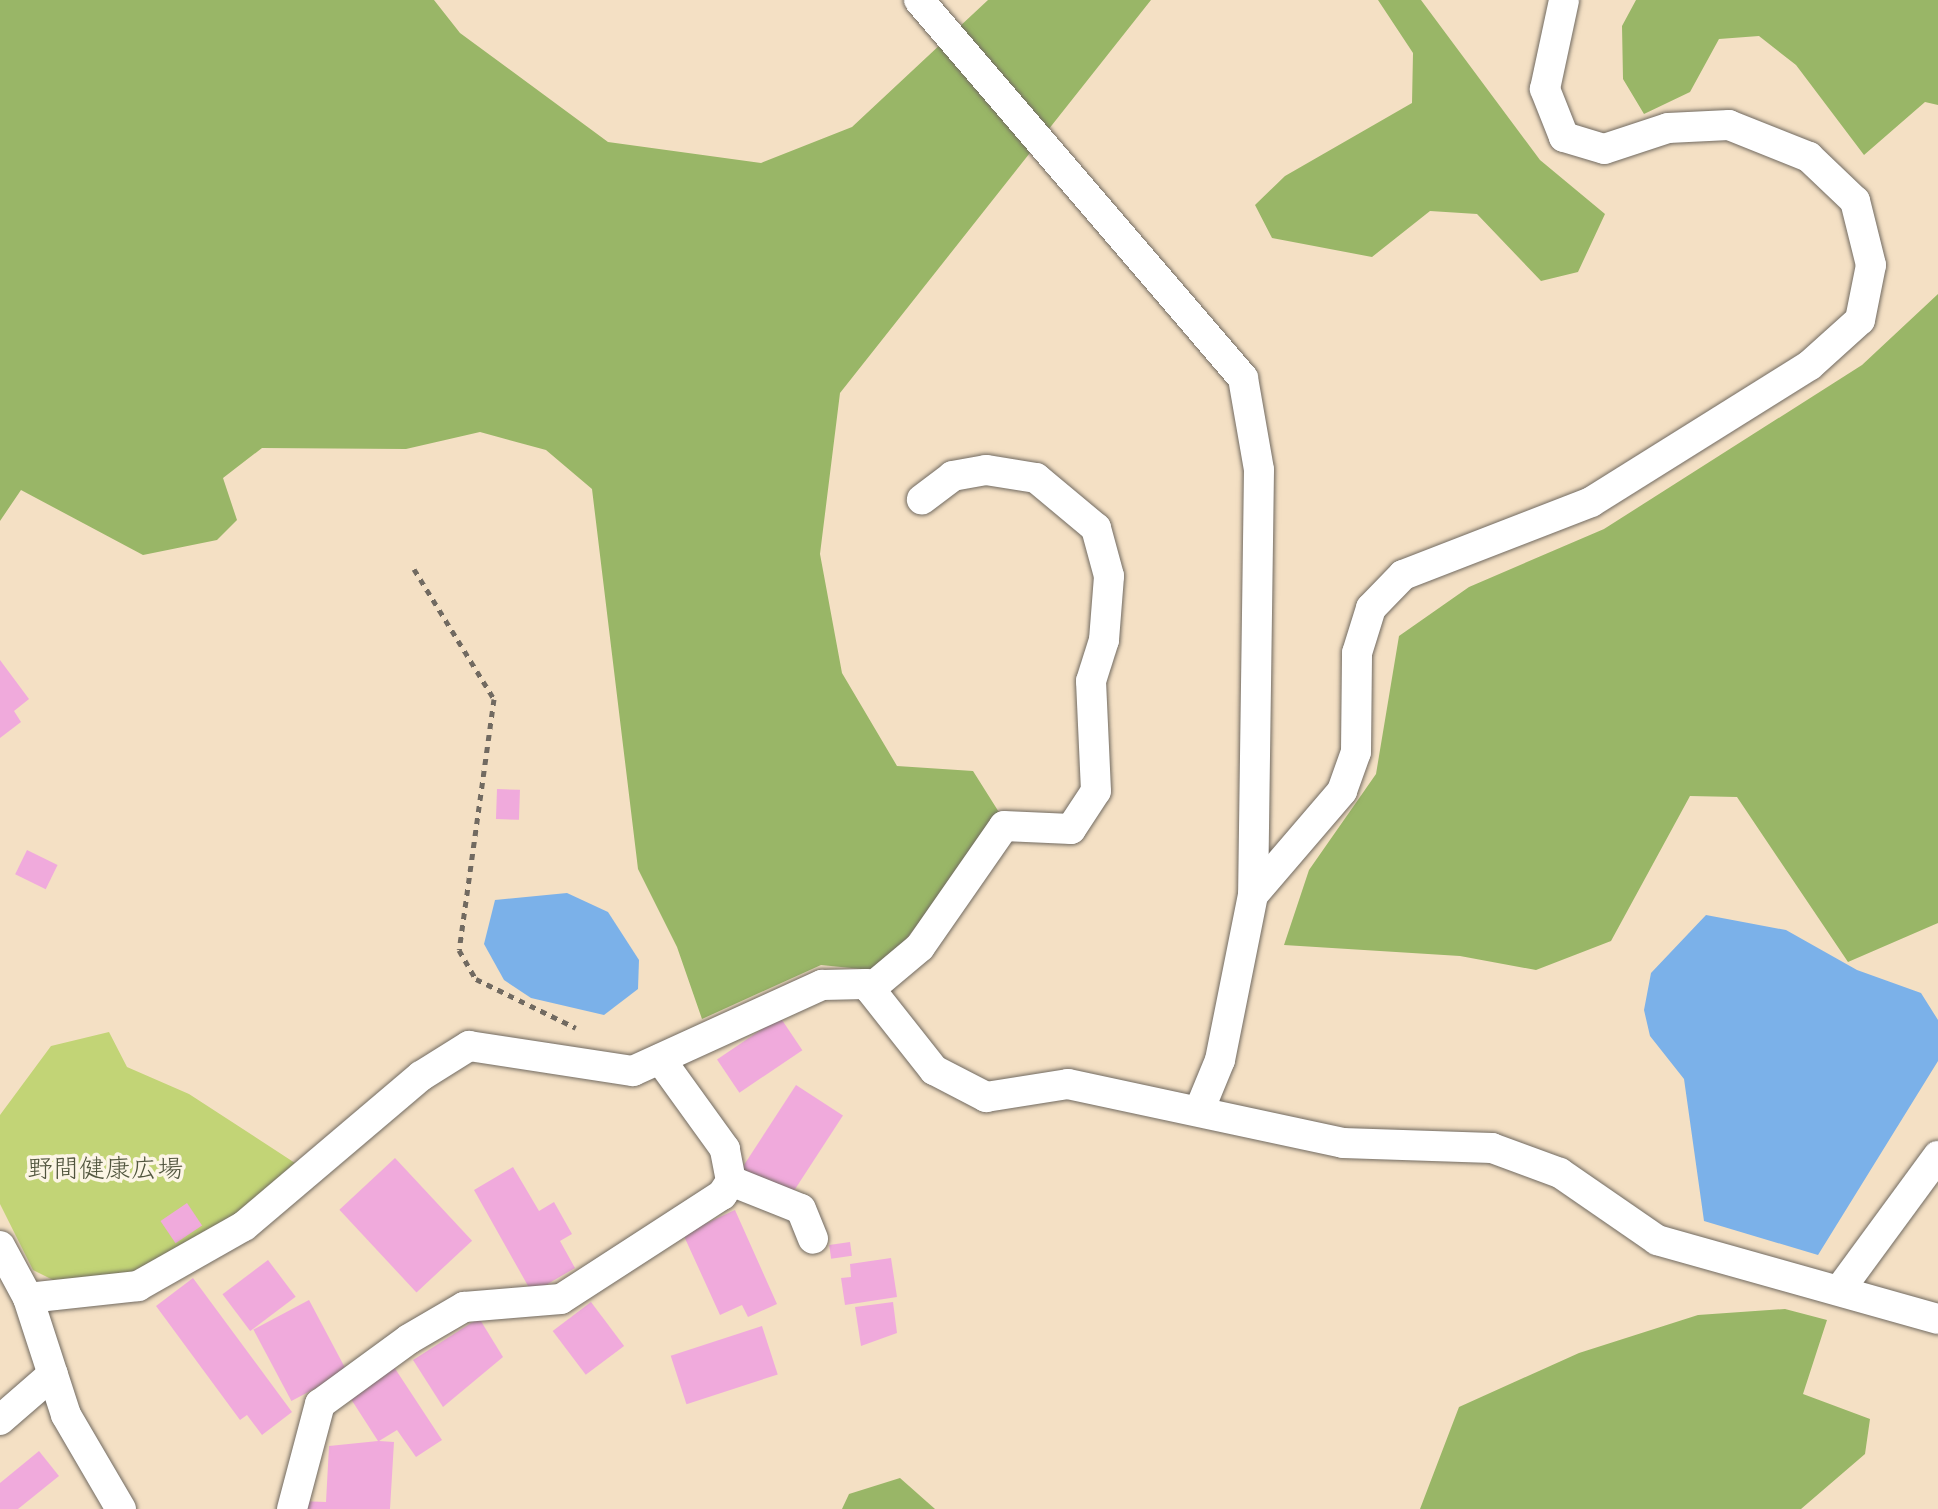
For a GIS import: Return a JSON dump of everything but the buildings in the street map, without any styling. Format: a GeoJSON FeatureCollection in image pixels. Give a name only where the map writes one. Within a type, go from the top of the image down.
{"type":"FeatureCollection","features":[{"type":"Feature","properties":{"kind":"street"},"geometry":{"type":"LineString","coordinates":[[919,0],[1243,378],[1259,470],[1253,895],[1220,1060],[1199,1111]]}},
{"type":"Feature","properties":{"kind":"street"},"geometry":{"type":"LineString","coordinates":[[1253,895],[1342,791],[1356,752],[1357,653],[1371,608],[1403,575],[1591,502],[1810,365],[1860,320],[1871,265],[1855,201],[1809,157],[1729,125],[1668,128],[1604,149],[1564,137],[1545,89],[1564,0]]}},
{"type":"Feature","properties":{"kind":"street"},"geometry":{"type":"LineString","coordinates":[[28,1298],[138,1286],[230,1233],[421,1076],[469,1046],[573,1067],[633,1071],[822,985],[870,989],[920,947],[1004,826],[1071,829],[1096,791],[1091,681],[1104,640],[1109,576],[1096,528],[1036,478],[986,470],[953,476],[922,499]]}},
{"type":"Feature","properties":{"kind":"street"},"geometry":{"type":"LineString","coordinates":[[870,989],[934,1070],[986,1097],[1068,1084],[1343,1143],[1492,1148],[1560,1173],[1657,1240],[1841,1288],[1938,1319]]}},
{"type":"Feature","properties":{"kind":"street"},"geometry":{"type":"LineString","coordinates":[[292,1509],[320,1404],[464,1307],[561,1299],[722,1195],[731,1181],[725,1149],[660,1059]]}},
{"type":"Feature","properties":{"kind":"street"},"geometry":{"type":"LineString","coordinates":[[1841,1288],[1938,1156]]}},
{"type":"Feature","properties":{"kind":"street"},"geometry":{"type":"LineString","coordinates":[[731,1181],[801,1209],[813,1239]]}},
{"type":"Feature","properties":{"kind":"street"},"geometry":{"type":"LineString","coordinates":[[0,1246],[28,1298],[66,1415],[121,1509]]}},
{"type":"Feature","properties":{"kind":"street"},"geometry":{"type":"LineString","coordinates":[[0,1420],[53,1374]]}},
{"type":"Feature","properties":{"kind":"path"},"geometry":{"type":"LineString","coordinates":[[414,569],[494,699],[459,950],[476,979],[582,1031]]}},
{"type":"Feature","properties":{"kind":"green space"},"geometry":{"type":"Polygon","coordinates":[[[0,0],[434,0],[460,33],[608,142],[761,163],[852,127],[988,0],[1151,0],[840,393],[820,554],[842,673],[897,766],[973,771],[1002,817],[881,971],[821,965],[702,1019],[677,947],[638,869],[592,489],[546,450],[480,432],[406,449],[262,448],[223,478],[237,520],[217,540],[143,555],[21,490],[0,521],[0,0]]]}},
{"type":"Feature","properties":{"kind":"green space"},"geometry":{"type":"Polygon","coordinates":[[[1378,0],[1421,0],[1540,160],[1605,214],[1578,272],[1541,281],[1477,214],[1430,211],[1372,257],[1272,238],[1255,205],[1285,176],[1412,103],[1413,53],[1378,0]]]}},
{"type":"Feature","properties":{"kind":"green space"},"geometry":{"type":"Polygon","coordinates":[[[1636,0],[1938,0],[1938,105],[1925,102],[1864,155],[1796,65],[1759,36],[1719,39],[1690,92],[1644,114],[1623,79],[1622,26],[1636,0]]]}},
{"type":"Feature","properties":{"kind":"green space"},"geometry":{"type":"Polygon","coordinates":[[[1938,294],[1938,923],[1848,962],[1737,797],[1690,796],[1611,941],[1536,970],[1460,956],[1284,945],[1309,870],[1376,774],[1399,636],[1469,587],[1604,529],[1862,365],[1938,294]]]}},
{"type":"Feature","properties":{"kind":"green space","name":"野間健康広場"},"geometry":{"type":"Polygon","coordinates":[[[109,1032],[127,1067],[189,1094],[295,1163],[264,1198],[138,1278],[59,1283],[33,1270],[0,1204],[0,1115],[51,1046],[109,1032]]]}},
{"type":"Feature","properties":{"kind":"green space"},"geometry":{"type":"Polygon","coordinates":[[[1785,1309],[1827,1320],[1803,1394],[1870,1419],[1865,1454],[1801,1509],[1420,1509],[1459,1407],[1579,1353],[1698,1315],[1785,1309]]]}},
{"type":"Feature","properties":{"kind":"green space"},"geometry":{"type":"Polygon","coordinates":[[[900,1478],[935,1509],[842,1509],[849,1494],[900,1478]]]}},
{"type":"Feature","properties":{"kind":"water"},"geometry":{"type":"Polygon","coordinates":[[[567,893],[608,912],[639,960],[638,989],[604,1015],[531,998],[504,980],[484,944],[495,900],[567,893]]]}},
{"type":"Feature","properties":{"kind":"water"},"geometry":{"type":"Polygon","coordinates":[[[1706,915],[1786,930],[1857,970],[1921,993],[1938,1020],[1938,1061],[1818,1255],[1704,1221],[1684,1079],[1650,1036],[1644,1010],[1651,973],[1706,915]]]}}]}
